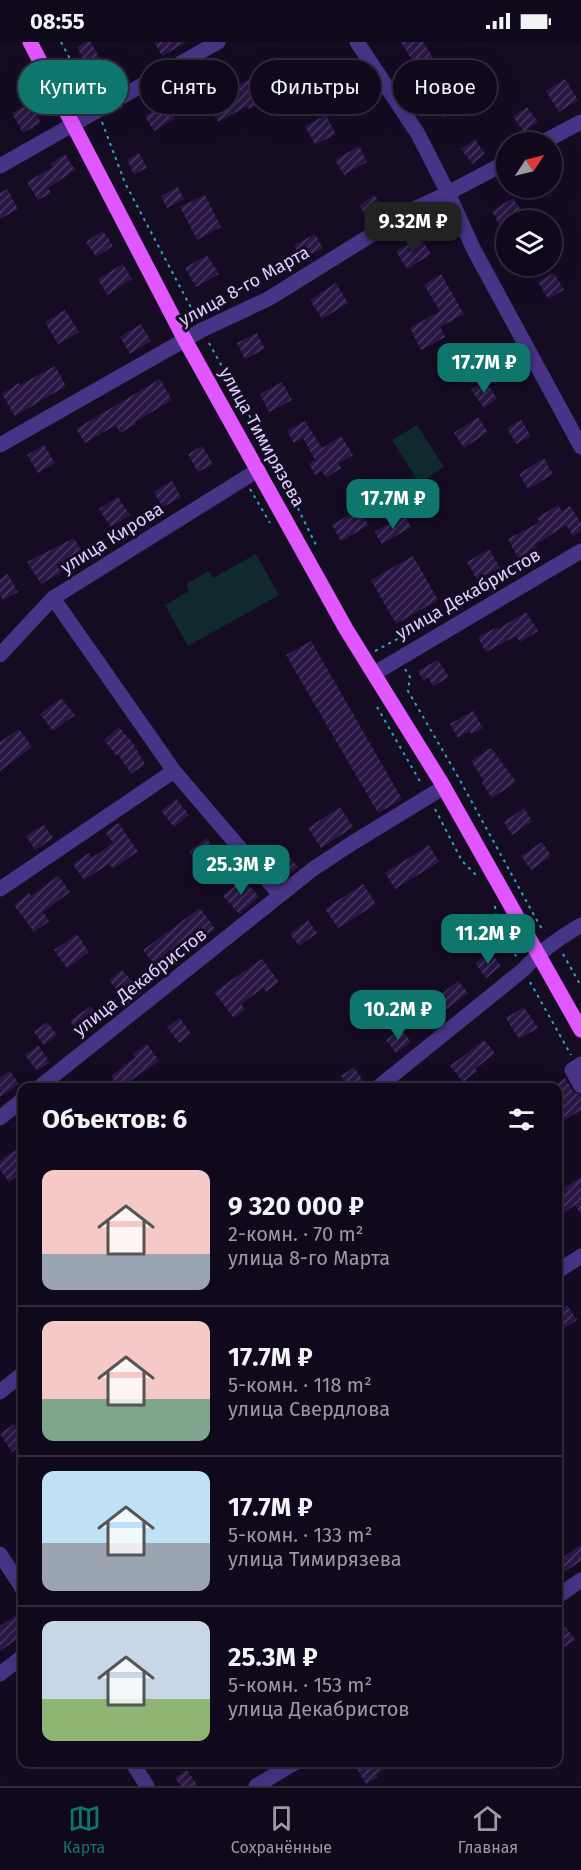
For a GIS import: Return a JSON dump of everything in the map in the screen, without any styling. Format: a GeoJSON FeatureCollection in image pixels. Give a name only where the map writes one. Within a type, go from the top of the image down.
{"type":"FeatureCollection","features":[{"type":"Feature","properties":{"kind":"main road","name":"улица Тимирязева"},"geometry":{"type":"LineString","coordinates":[[30,42],[184,340],[346,629],[444,787],[581,1030]]}},
{"type":"Feature","properties":{"kind":"street"},"geometry":{"type":"LineString","coordinates":[[128,94],[218,42]]}},
{"type":"Feature","properties":{"kind":"street"},"geometry":{"type":"LineString","coordinates":[[357,42],[418,134],[474,250],[581,447]]}},
{"type":"Feature","properties":{"kind":"street"},"geometry":{"type":"LineString","coordinates":[[0,166],[93,114]]}},
{"type":"Feature","properties":{"kind":"street"},"geometry":{"type":"LineString","coordinates":[[562,132],[581,122]]}},
{"type":"Feature","properties":{"kind":"street","name":"улица 8-го Марта"},"geometry":{"type":"LineString","coordinates":[[0,445],[202,330],[268,298],[410,211],[496,168]]}},
{"type":"Feature","properties":{"kind":"street","name":"улица Кирова"},"geometry":{"type":"LineString","coordinates":[[0,655],[53,598],[258,470]]}},
{"type":"Feature","properties":{"kind":"street","name":"улица Декабристов"},"geometry":{"type":"LineString","coordinates":[[375,673],[581,551]]}},
{"type":"Feature","properties":{"kind":"street"},"geometry":{"type":"LineString","coordinates":[[53,598],[174,771],[280,895]]}},
{"type":"Feature","properties":{"kind":"street"},"geometry":{"type":"LineString","coordinates":[[0,889],[174,771]]}},
{"type":"Feature","properties":{"kind":"street","name":"улица Декабристов"},"geometry":{"type":"LineString","coordinates":[[44,1083],[313,869],[444,787]]}},
{"type":"Feature","properties":{"kind":"street"},"geometry":{"type":"LineString","coordinates":[[383,1083],[523,970],[537,954],[581,925]]}},
{"type":"Feature","properties":{"kind":"street"},"geometry":{"type":"LineString","coordinates":[[581,1064],[572,1070],[581,1086]]}},
{"type":"Feature","properties":{"kind":"street"},"geometry":{"type":"LineString","coordinates":[[0,1118],[18,1103]]}},
{"type":"Feature","properties":{"kind":"street"},"geometry":{"type":"LineString","coordinates":[[562,1269],[581,1257]]}},
{"type":"Feature","properties":{"kind":"street"},"geometry":{"type":"LineString","coordinates":[[0,1392],[18,1377]]}},
{"type":"Feature","properties":{"kind":"street"},"geometry":{"type":"LineString","coordinates":[[0,1554],[18,1582]]}},
{"type":"Feature","properties":{"kind":"street"},"geometry":{"type":"LineString","coordinates":[[562,1593],[581,1580]]}},
{"type":"Feature","properties":{"kind":"street"},"geometry":{"type":"LineString","coordinates":[[0,1674],[18,1660]]}},
{"type":"Feature","properties":{"kind":"street"},"geometry":{"type":"LineString","coordinates":[[135,1767],[147,1786]]}},
{"type":"Feature","properties":{"kind":"street"},"geometry":{"type":"LineString","coordinates":[[256,1786],[288,1767]]}},
{"type":"Feature","properties":{"kind":"path"},"geometry":{"type":"LineString","coordinates":[[61,42],[71,60]]}},
{"type":"Feature","properties":{"kind":"path"},"geometry":{"type":"LineString","coordinates":[[99,114],[124,183],[274,460],[320,552]]}},
{"type":"Feature","properties":{"kind":"path"},"geometry":{"type":"LineString","coordinates":[[371,650],[376,651],[403,636],[412,637]]}},
{"type":"Feature","properties":{"kind":"path"},"geometry":{"type":"LineString","coordinates":[[390,643],[410,677],[408,692],[457,775],[540,926],[555,940],[581,986]]}},
{"type":"Feature","properties":{"kind":"green space"},"geometry":{"type":"Polygon","coordinates":[[[417,425],[444,467],[419,483],[392,440],[417,425]]]}},
{"type":"Feature","properties":{"kind":"green space"},"geometry":{"type":"Polygon","coordinates":[[[256,554],[279,595],[188,646],[165,605],[189,591],[186,584],[209,571],[213,578],[256,554]]]}},
{"type":"Feature","properties":{"kind":"building"},"geometry":{"type":"Polygon","coordinates":[[[91,42],[100,60],[83,60],[77,47],[91,42]]]}},
{"type":"Feature","properties":{"kind":"building"},"geometry":{"type":"Polygon","coordinates":[[[154,42],[187,42],[162,56],[154,42]]]}},
{"type":"Feature","properties":{"kind":"building"},"geometry":{"type":"Polygon","coordinates":[[[401,42],[423,42],[434,59],[433,60],[412,60],[401,42]]]}},
{"type":"Feature","properties":{"kind":"building"},"geometry":{"type":"Polygon","coordinates":[[[250,79],[250,109],[248,106],[238,111],[238,85],[250,79]]]}},
{"type":"Feature","properties":{"kind":"building"},"geometry":{"type":"Polygon","coordinates":[[[565,79],[578,100],[559,112],[546,91],[565,79]]]}},
{"type":"Feature","properties":{"kind":"building"},"geometry":{"type":"Polygon","coordinates":[[[527,107],[538,122],[524,132],[513,117],[527,107]]]}},
{"type":"Feature","properties":{"kind":"building"},"geometry":{"type":"Polygon","coordinates":[[[18,110],[18,114],[36,114],[41,123],[23,133],[12,113],[18,110]]]}},
{"type":"Feature","properties":{"kind":"building"},"geometry":{"type":"Polygon","coordinates":[[[173,114],[175,118],[154,131],[145,116],[173,114]]]}},
{"type":"Feature","properties":{"kind":"building"},"geometry":{"type":"Polygon","coordinates":[[[214,114],[233,114],[218,122],[214,114]]]}},
{"type":"Feature","properties":{"kind":"building"},"geometry":{"type":"Polygon","coordinates":[[[326,115],[336,134],[315,145],[305,126],[326,115]]]}},
{"type":"Feature","properties":{"kind":"building"},"geometry":{"type":"Polygon","coordinates":[[[475,139],[485,154],[472,164],[461,149],[475,139]]]}},
{"type":"Feature","properties":{"kind":"building"},"geometry":{"type":"Polygon","coordinates":[[[359,146],[367,162],[344,175],[335,160],[359,146]]]}},
{"type":"Feature","properties":{"kind":"building"},"geometry":{"type":"Polygon","coordinates":[[[139,153],[147,168],[134,174],[127,160],[139,153]]]}},
{"type":"Feature","properties":{"kind":"building"},"geometry":{"type":"Polygon","coordinates":[[[65,154],[75,170],[48,188],[51,193],[38,200],[27,182],[53,167],[50,164],[65,154]]]}},
{"type":"Feature","properties":{"kind":"building"},"geometry":{"type":"Polygon","coordinates":[[[178,187],[184,199],[167,208],[161,196],[178,187]]]}},
{"type":"Feature","properties":{"kind":"building"},"geometry":{"type":"Polygon","coordinates":[[[7,189],[18,209],[0,219],[0,193],[7,189]]]}},
{"type":"Feature","properties":{"kind":"building"},"geometry":{"type":"Polygon","coordinates":[[[205,195],[221,227],[197,240],[180,207],[205,195]]]}},
{"type":"Feature","properties":{"kind":"building"},"geometry":{"type":"Polygon","coordinates":[[[374,195],[385,209],[370,220],[359,206],[374,195]]]}},
{"type":"Feature","properties":{"kind":"building"},"geometry":{"type":"Polygon","coordinates":[[[513,198],[520,210],[496,210],[496,218],[492,211],[513,198]]]}},
{"type":"Feature","properties":{"kind":"building"},"geometry":{"type":"Polygon","coordinates":[[[103,231],[113,246],[96,257],[86,242],[103,231]]]}},
{"type":"Feature","properties":{"kind":"building"},"geometry":{"type":"Polygon","coordinates":[[[315,234],[323,248],[302,260],[294,245],[315,234]]]}},
{"type":"Feature","properties":{"kind":"building"},"geometry":{"type":"Polygon","coordinates":[[[420,237],[431,254],[407,269],[396,251],[420,237]]]}},
{"type":"Feature","properties":{"kind":"building"},"geometry":{"type":"Polygon","coordinates":[[[207,255],[219,274],[196,287],[185,268],[207,255]]]}},
{"type":"Feature","properties":{"kind":"building"},"geometry":{"type":"Polygon","coordinates":[[[123,264],[132,279],[107,295],[98,279],[123,264]]]}},
{"type":"Feature","properties":{"kind":"building"},"geometry":{"type":"Polygon","coordinates":[[[441,274],[464,314],[440,327],[445,337],[421,350],[410,328],[440,311],[424,285],[441,274]]]}},
{"type":"Feature","properties":{"kind":"building"},"geometry":{"type":"Polygon","coordinates":[[[549,276],[556,276],[564,290],[548,299],[538,282],[549,276]]]}},
{"type":"Feature","properties":{"kind":"building"},"geometry":{"type":"Polygon","coordinates":[[[336,283],[348,303],[322,319],[310,300],[336,283]]]}},
{"type":"Feature","properties":{"kind":"building"},"geometry":{"type":"Polygon","coordinates":[[[65,310],[79,332],[58,344],[45,322],[65,310]]]}},
{"type":"Feature","properties":{"kind":"building"},"geometry":{"type":"Polygon","coordinates":[[[141,324],[151,341],[130,354],[120,337],[141,324]]]}},
{"type":"Feature","properties":{"kind":"building"},"geometry":{"type":"Polygon","coordinates":[[[257,333],[265,349],[245,359],[237,343],[257,333]]]}},
{"type":"Feature","properties":{"kind":"building"},"geometry":{"type":"Polygon","coordinates":[[[480,348],[491,366],[474,376],[463,358],[480,348]]]}},
{"type":"Feature","properties":{"kind":"building"},"geometry":{"type":"Polygon","coordinates":[[[55,366],[66,386],[15,416],[2,394],[55,366]]]}},
{"type":"Feature","properties":{"kind":"building"},"geometry":{"type":"Polygon","coordinates":[[[160,379],[172,400],[120,433],[116,425],[85,443],[76,429],[160,379]]]}},
{"type":"Feature","properties":{"kind":"building"},"geometry":{"type":"Polygon","coordinates":[[[485,381],[497,398],[484,408],[471,390],[485,381]]]}},
{"type":"Feature","properties":{"kind":"building"},"geometry":{"type":"Polygon","coordinates":[[[282,382],[292,400],[269,412],[260,394],[282,382]]]}},
{"type":"Feature","properties":{"kind":"building"},"geometry":{"type":"Polygon","coordinates":[[[478,417],[488,432],[464,448],[454,433],[478,417]]]}},
{"type":"Feature","properties":{"kind":"building"},"geometry":{"type":"Polygon","coordinates":[[[521,420],[531,436],[516,444],[507,428],[521,420]]]}},
{"type":"Feature","properties":{"kind":"building"},"geometry":{"type":"Polygon","coordinates":[[[305,421],[322,448],[341,436],[353,455],[339,463],[341,468],[326,478],[322,471],[315,475],[309,464],[315,460],[303,438],[294,443],[287,431],[305,421]]]}},
{"type":"Feature","properties":{"kind":"building"},"geometry":{"type":"Polygon","coordinates":[[[44,445],[55,463],[38,473],[27,455],[44,445]]]}},
{"type":"Feature","properties":{"kind":"building"},"geometry":{"type":"Polygon","coordinates":[[[202,446],[213,464],[198,472],[188,454],[202,446]]]}},
{"type":"Feature","properties":{"kind":"building"},"geometry":{"type":"Polygon","coordinates":[[[544,458],[553,474],[528,489],[519,474],[544,458]]]}},
{"type":"Feature","properties":{"kind":"building"},"geometry":{"type":"Polygon","coordinates":[[[172,481],[181,497],[163,507],[154,492],[172,481]]]}},
{"type":"Feature","properties":{"kind":"building"},"geometry":{"type":"Polygon","coordinates":[[[118,497],[130,515],[111,527],[99,509],[118,497]]]}},
{"type":"Feature","properties":{"kind":"building"},"geometry":{"type":"Polygon","coordinates":[[[558,505],[562,511],[570,506],[581,523],[581,531],[573,536],[566,525],[535,545],[538,552],[520,562],[508,539],[540,522],[537,518],[558,505]]]}},
{"type":"Feature","properties":{"kind":"building"},"geometry":{"type":"Polygon","coordinates":[[[359,509],[369,525],[341,541],[332,525],[359,509]]]}},
{"type":"Feature","properties":{"kind":"building"},"geometry":{"type":"Polygon","coordinates":[[[404,515],[411,527],[382,544],[374,532],[404,515]]]}},
{"type":"Feature","properties":{"kind":"building"},"geometry":{"type":"Polygon","coordinates":[[[74,538],[85,558],[41,584],[27,562],[74,538]]]}},
{"type":"Feature","properties":{"kind":"building"},"geometry":{"type":"Polygon","coordinates":[[[489,549],[500,568],[477,580],[467,562],[489,549]]]}},
{"type":"Feature","properties":{"kind":"building"},"geometry":{"type":"Polygon","coordinates":[[[413,556],[438,600],[396,624],[371,580],[413,556]]]}},
{"type":"Feature","properties":{"kind":"building"},"geometry":{"type":"Polygon","coordinates":[[[8,574],[18,592],[3,600],[0,595],[0,579],[8,574]]]}},
{"type":"Feature","properties":{"kind":"building"},"geometry":{"type":"Polygon","coordinates":[[[526,612],[538,631],[520,642],[516,636],[486,652],[478,637],[497,627],[498,629],[526,612]]]}},
{"type":"Feature","properties":{"kind":"building"},"geometry":{"type":"Polygon","coordinates":[[[311,641],[402,799],[378,813],[286,655],[311,641]]]}},
{"type":"Feature","properties":{"kind":"building"},"geometry":{"type":"Polygon","coordinates":[[[438,660],[449,677],[433,686],[428,677],[423,680],[418,671],[438,660]]]}},
{"type":"Feature","properties":{"kind":"building"},"geometry":{"type":"Polygon","coordinates":[[[61,698],[75,715],[53,731],[40,714],[61,698]]]}},
{"type":"Feature","properties":{"kind":"building"},"geometry":{"type":"Polygon","coordinates":[[[473,711],[483,728],[471,734],[470,731],[458,738],[450,724],[473,711]]]}},
{"type":"Feature","properties":{"kind":"building"},"geometry":{"type":"Polygon","coordinates":[[[119,727],[132,742],[145,764],[131,774],[118,754],[116,755],[104,740],[119,727]]]}},
{"type":"Feature","properties":{"kind":"building"},"geometry":{"type":"Polygon","coordinates":[[[19,729],[32,747],[0,771],[0,742],[19,729]]]}},
{"type":"Feature","properties":{"kind":"building"},"geometry":{"type":"Polygon","coordinates":[[[491,748],[516,782],[492,798],[471,761],[491,748]]]}},
{"type":"Feature","properties":{"kind":"building"},"geometry":{"type":"Polygon","coordinates":[[[176,799],[189,815],[174,827],[161,811],[176,799]]]}},
{"type":"Feature","properties":{"kind":"building"},"geometry":{"type":"Polygon","coordinates":[[[340,807],[353,827],[321,848],[308,828],[340,807]]]}},
{"type":"Feature","properties":{"kind":"building"},"geometry":{"type":"Polygon","coordinates":[[[524,808],[532,821],[512,835],[504,822],[524,808]]]}},
{"type":"Feature","properties":{"kind":"building"},"geometry":{"type":"Polygon","coordinates":[[[118,823],[138,851],[113,869],[109,864],[84,880],[73,864],[89,853],[92,858],[113,843],[105,832],[118,823]]]}},
{"type":"Feature","properties":{"kind":"building"},"geometry":{"type":"Polygon","coordinates":[[[44,825],[53,838],[35,850],[26,836],[44,825]]]}},
{"type":"Feature","properties":{"kind":"building"},"geometry":{"type":"Polygon","coordinates":[[[206,838],[218,853],[201,867],[189,852],[206,838]]]}},
{"type":"Feature","properties":{"kind":"building"},"geometry":{"type":"Polygon","coordinates":[[[542,842],[551,856],[531,870],[521,856],[542,842]]]}},
{"type":"Feature","properties":{"kind":"building"},"geometry":{"type":"Polygon","coordinates":[[[429,845],[439,862],[395,889],[385,873],[429,845]]]}},
{"type":"Feature","properties":{"kind":"building"},"geometry":{"type":"Polygon","coordinates":[[[285,852],[298,867],[281,882],[269,867],[285,852]]]}},
{"type":"Feature","properties":{"kind":"building"},"geometry":{"type":"Polygon","coordinates":[[[58,876],[70,892],[43,912],[49,921],[34,932],[14,905],[29,893],[31,896],[58,876]]]}},
{"type":"Feature","properties":{"kind":"building"},"geometry":{"type":"Polygon","coordinates":[[[243,878],[259,897],[239,914],[223,896],[243,878]]]}},
{"type":"Feature","properties":{"kind":"building"},"geometry":{"type":"Polygon","coordinates":[[[363,884],[376,904],[338,928],[325,909],[363,884]]]}},
{"type":"Feature","properties":{"kind":"building"},"geometry":{"type":"Polygon","coordinates":[[[200,908],[215,929],[176,956],[178,958],[160,972],[143,950],[200,908]]]}},
{"type":"Feature","properties":{"kind":"building"},"geometry":{"type":"Polygon","coordinates":[[[308,920],[317,933],[299,946],[290,934],[308,920]]]}},
{"type":"Feature","properties":{"kind":"building"},"geometry":{"type":"Polygon","coordinates":[[[77,934],[89,952],[67,968],[54,950],[77,934]]]}},
{"type":"Feature","properties":{"kind":"building"},"geometry":{"type":"Polygon","coordinates":[[[491,952],[501,966],[486,978],[475,963],[491,952]]]}},
{"type":"Feature","properties":{"kind":"building"},"geometry":{"type":"Polygon","coordinates":[[[262,959],[279,982],[266,992],[263,988],[241,1004],[245,1009],[234,1018],[214,992],[262,959]]]}},
{"type":"Feature","properties":{"kind":"building"},"geometry":{"type":"Polygon","coordinates":[[[122,970],[142,993],[128,1004],[109,980],[122,970]]]}},
{"type":"Feature","properties":{"kind":"building"},"geometry":{"type":"Polygon","coordinates":[[[458,981],[468,993],[439,1015],[441,1017],[430,1026],[419,1012],[458,981]]]}},
{"type":"Feature","properties":{"kind":"building"},"geometry":{"type":"Polygon","coordinates":[[[91,1006],[101,1021],[81,1036],[70,1021],[91,1006]]]}},
{"type":"Feature","properties":{"kind":"building"},"geometry":{"type":"Polygon","coordinates":[[[524,1007],[538,1028],[519,1039],[506,1018],[524,1007]]]}},
{"type":"Feature","properties":{"kind":"building"},"geometry":{"type":"Polygon","coordinates":[[[180,1018],[191,1034],[179,1043],[167,1027],[180,1018]]]}},
{"type":"Feature","properties":{"kind":"building"},"geometry":{"type":"Polygon","coordinates":[[[47,1022],[57,1035],[44,1045],[34,1032],[47,1022]]]}},
{"type":"Feature","properties":{"kind":"building"},"geometry":{"type":"Polygon","coordinates":[[[401,1029],[411,1042],[396,1053],[386,1040],[401,1029]]]}},
{"type":"Feature","properties":{"kind":"building"},"geometry":{"type":"Polygon","coordinates":[[[484,1040],[495,1053],[463,1082],[450,1066],[484,1040]]]}},
{"type":"Feature","properties":{"kind":"building"},"geometry":{"type":"Polygon","coordinates":[[[147,1044],[159,1061],[130,1081],[132,1083],[110,1083],[114,1080],[111,1076],[135,1057],[133,1054],[147,1044]]]}},
{"type":"Feature","properties":{"kind":"building"},"geometry":{"type":"Polygon","coordinates":[[[38,1045],[50,1062],[37,1071],[25,1055],[38,1045]]]}},
{"type":"Feature","properties":{"kind":"building"},"geometry":{"type":"Polygon","coordinates":[[[354,1067],[364,1082],[346,1083],[341,1076],[354,1067]]]}},
{"type":"Feature","properties":{"kind":"building"},"geometry":{"type":"Polygon","coordinates":[[[10,1071],[18,1085],[0,1097],[0,1078],[10,1071]]]}},
{"type":"Feature","properties":{"kind":"building"},"geometry":{"type":"Polygon","coordinates":[[[565,1078],[573,1091],[581,1096],[581,1110],[562,1122],[562,1083],[558,1083],[565,1078]]]}},
{"type":"Feature","properties":{"kind":"building"},"geometry":{"type":"Polygon","coordinates":[[[15,1150],[18,1154],[18,1176],[9,1182],[0,1170],[0,1161],[15,1150]]]}},
{"type":"Feature","properties":{"kind":"building"},"geometry":{"type":"Polygon","coordinates":[[[581,1177],[581,1215],[575,1205],[562,1214],[562,1194],[566,1192],[564,1188],[581,1177]]]}},
{"type":"Feature","properties":{"kind":"building"},"geometry":{"type":"Polygon","coordinates":[[[567,1305],[577,1320],[563,1329],[562,1328],[562,1308],[567,1305]]]}},
{"type":"Feature","properties":{"kind":"building"},"geometry":{"type":"Polygon","coordinates":[[[14,1424],[18,1430],[18,1447],[12,1452],[0,1434],[14,1424]]]}},
{"type":"Feature","properties":{"kind":"building"},"geometry":{"type":"Polygon","coordinates":[[[581,1545],[581,1561],[562,1573],[562,1558],[581,1545]]]}},
{"type":"Feature","properties":{"kind":"building"},"geometry":{"type":"Polygon","coordinates":[[[18,1614],[18,1639],[0,1651],[0,1626],[18,1614]]]}},
{"type":"Feature","properties":{"kind":"building"},"geometry":{"type":"Polygon","coordinates":[[[566,1627],[575,1640],[562,1648],[562,1630],[566,1627]]]}},
{"type":"Feature","properties":{"kind":"building"},"geometry":{"type":"Polygon","coordinates":[[[356,1767],[386,1767],[376,1775],[378,1777],[366,1784],[356,1767]]]}},
{"type":"Feature","properties":{"kind":"building"},"geometry":{"type":"Polygon","coordinates":[[[187,1770],[198,1786],[181,1786],[175,1778],[187,1770]]]}}]}
